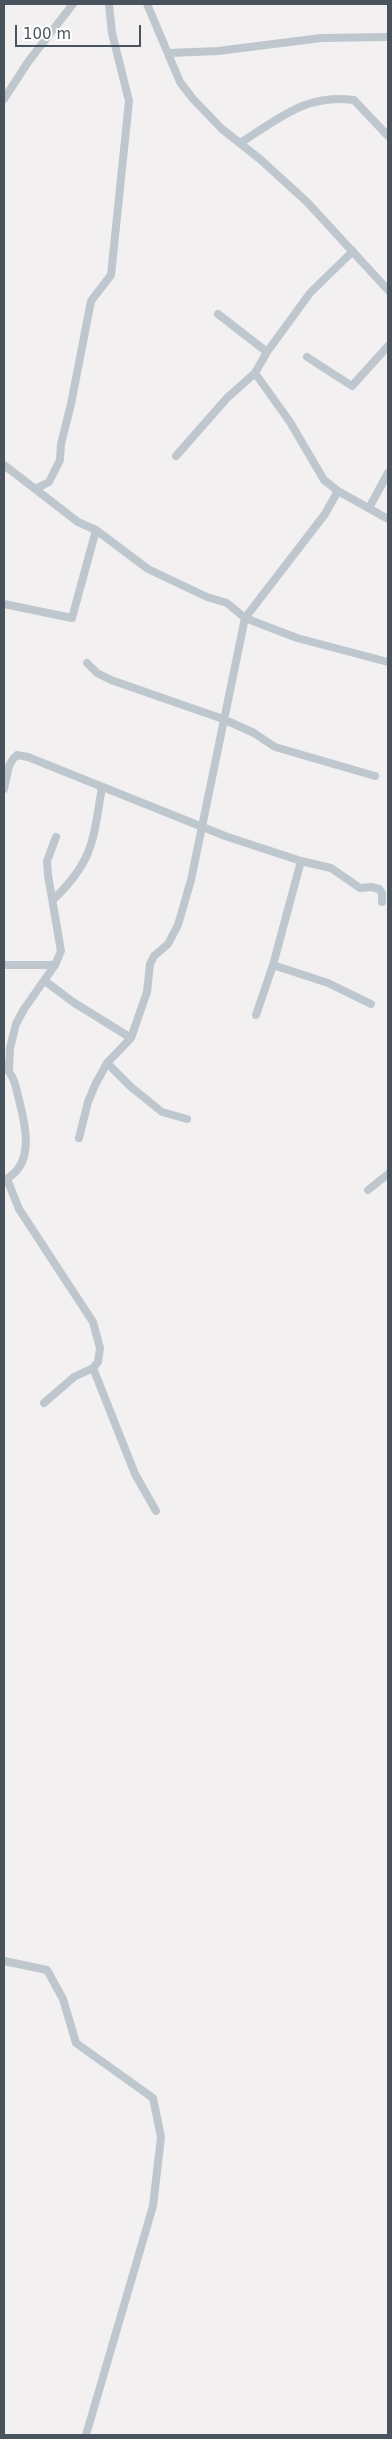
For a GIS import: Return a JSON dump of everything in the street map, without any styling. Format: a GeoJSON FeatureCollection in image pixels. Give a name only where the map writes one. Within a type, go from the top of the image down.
{"type":"FeatureCollection","features":[{"type":"Feature","properties":{"kind":"street"},"geometry":{"type":"LineString","coordinates":[[4,99],[28,62],[74,4]]}},
{"type":"Feature","properties":{"kind":"street"},"geometry":{"type":"LineString","coordinates":[[35,489],[49,482],[60,460],[61,444],[71,404],[90,301],[111,274],[129,101],[112,33],[109,4]]}},
{"type":"Feature","properties":{"kind":"street"},"geometry":{"type":"LineString","coordinates":[[147,4],[180,82],[193,99],[222,128],[307,202],[388,290]]}},
{"type":"Feature","properties":{"kind":"street"},"geometry":{"type":"LineString","coordinates":[[169,53],[218,51],[321,38],[388,37]]}},
{"type":"Feature","properties":{"kind":"street"},"geometry":{"type":"LineString","coordinates":[[240,143],[312,101],[334,98],[354,100],[388,136]]}},
{"type":"Feature","properties":{"kind":"street"},"geometry":{"type":"LineString","coordinates":[[176,456],[227,398],[255,372],[267,352],[310,294],[353,251]]}},
{"type":"Feature","properties":{"kind":"street"},"geometry":{"type":"LineString","coordinates":[[218,314],[267,352]]}},
{"type":"Feature","properties":{"kind":"street"},"geometry":{"type":"LineString","coordinates":[[307,357],[352,386],[388,346]]}},
{"type":"Feature","properties":{"kind":"street"},"geometry":{"type":"LineString","coordinates":[[255,372],[290,422],[324,480],[338,491],[388,519]]}},
{"type":"Feature","properties":{"kind":"street"},"geometry":{"type":"LineString","coordinates":[[4,465],[78,522],[96,530],[148,569],[207,597],[227,604],[245,618],[314,644],[388,662]]}},
{"type":"Feature","properties":{"kind":"street"},"geometry":{"type":"LineString","coordinates":[[369,508],[388,473]]}},
{"type":"Feature","properties":{"kind":"street"},"geometry":{"type":"LineString","coordinates":[[79,1138],[88,1102],[107,1063],[131,1038],[147,992],[150,964],[154,956],[168,944],[178,925],[191,880],[245,618],[326,514],[338,491]]}},
{"type":"Feature","properties":{"kind":"street"},"geometry":{"type":"LineString","coordinates":[[4,604],[72,618],[96,530]]}},
{"type":"Feature","properties":{"kind":"street"},"geometry":{"type":"LineString","coordinates":[[87,663],[97,673],[111,680],[223,720],[254,733],[275,747],[375,776]]}},
{"type":"Feature","properties":{"kind":"street"},"geometry":{"type":"LineString","coordinates":[[4,790],[13,759],[18,755],[28,757],[203,825],[226,836],[301,861],[331,868],[360,888],[371,887],[379,889],[382,893],[382,902]]}},
{"type":"Feature","properties":{"kind":"street"},"geometry":{"type":"LineString","coordinates":[[54,900],[84,865],[91,848],[102,787]]}},
{"type":"Feature","properties":{"kind":"street"},"geometry":{"type":"LineString","coordinates":[[44,1403],[74,1377],[94,1368],[98,1362],[100,1348],[93,1322],[19,1209],[5,1179],[17,1171],[24,1155],[27,1136],[14,1078],[7,1068],[10,1048],[16,1024],[33,995],[55,966],[61,951],[47,861],[56,837]]}},
{"type":"Feature","properties":{"kind":"street"},"geometry":{"type":"LineString","coordinates":[[256,1015],[273,965],[301,861]]}},
{"type":"Feature","properties":{"kind":"street"},"geometry":{"type":"LineString","coordinates":[[4,965],[55,966]]}},
{"type":"Feature","properties":{"kind":"street"},"geometry":{"type":"LineString","coordinates":[[273,965],[328,983],[371,1004]]}},
{"type":"Feature","properties":{"kind":"street"},"geometry":{"type":"LineString","coordinates":[[45,981],[80,1007],[131,1038]]}},
{"type":"Feature","properties":{"kind":"street"},"geometry":{"type":"LineString","coordinates":[[107,1063],[130,1087],[162,1112],[187,1119]]}},
{"type":"Feature","properties":{"kind":"street"},"geometry":{"type":"LineString","coordinates":[[368,1190],[388,1174]]}},
{"type":"Feature","properties":{"kind":"street"},"geometry":{"type":"LineString","coordinates":[[94,1368],[136,1474],[156,1511]]}},
{"type":"Feature","properties":{"kind":"street"},"geometry":{"type":"LineString","coordinates":[[4,1961],[47,1970],[63,1999],[76,2043],[153,2098],[161,2138],[153,2206],[86,2435]]}}]}
